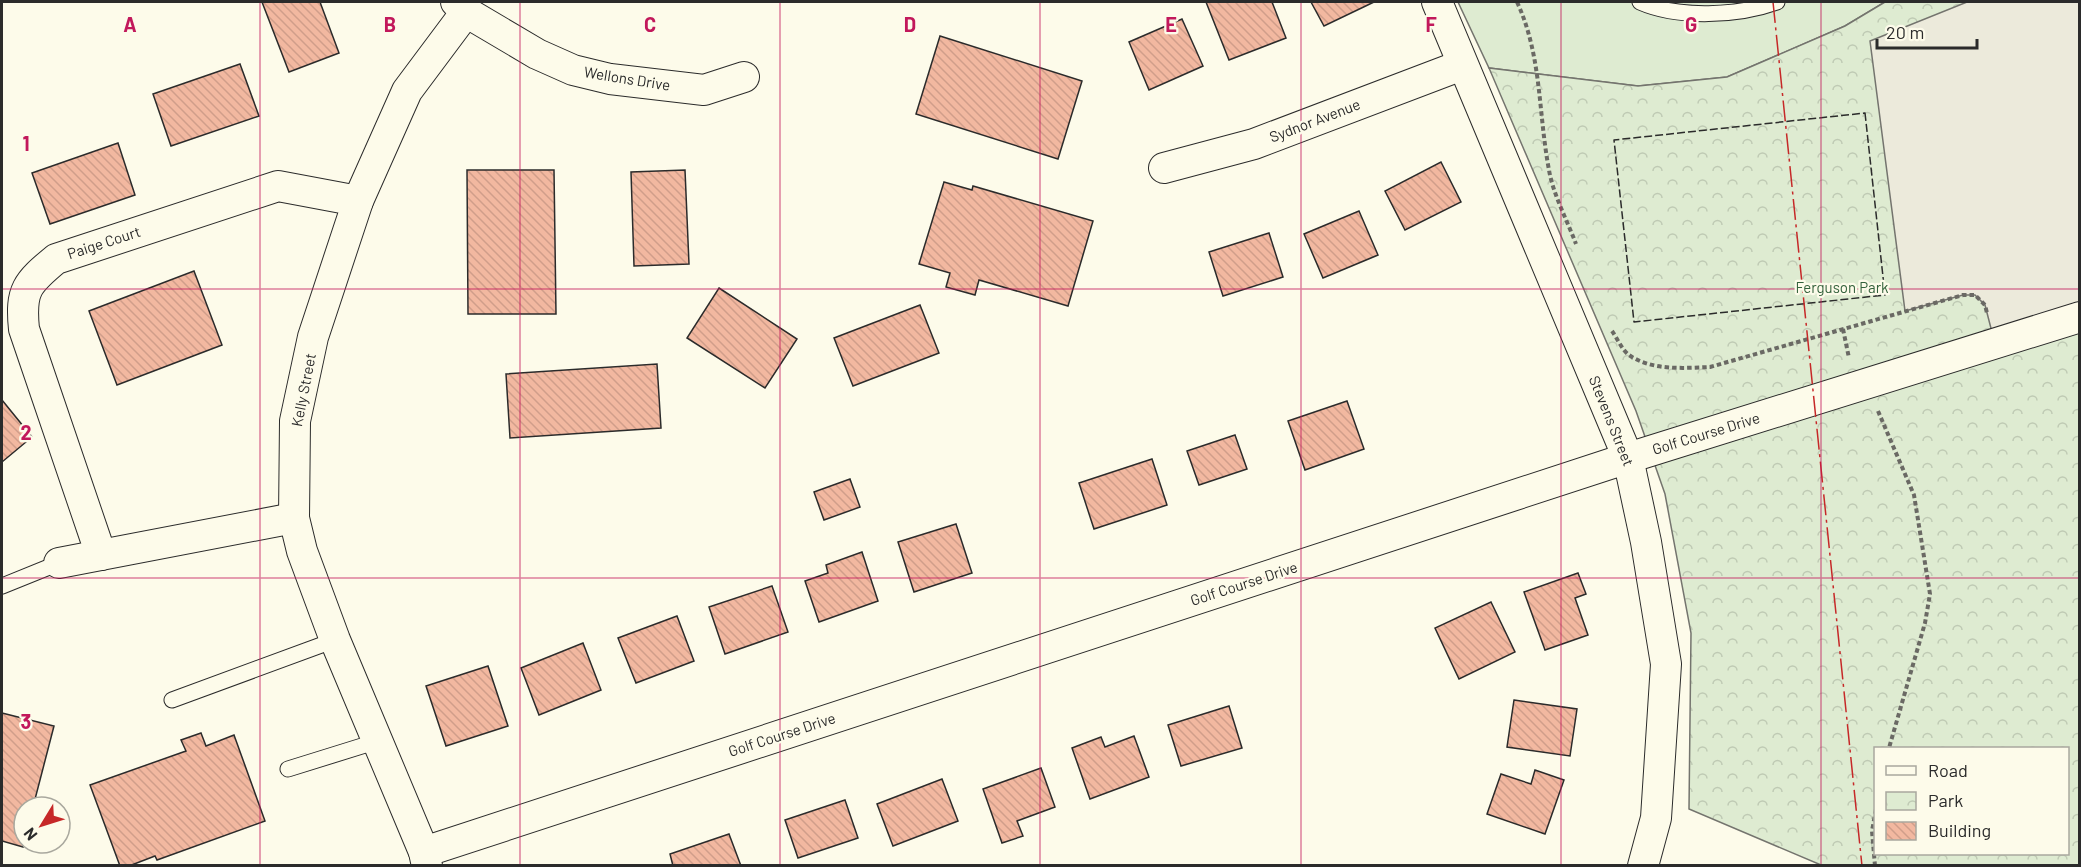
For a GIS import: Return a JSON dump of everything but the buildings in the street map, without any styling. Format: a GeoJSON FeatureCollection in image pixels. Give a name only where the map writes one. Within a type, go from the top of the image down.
{"type":"FeatureCollection","features":[{"type":"Feature","properties":{"kind":"street","name":"Stevens Street"},"geometry":{"type":"LineString","coordinates":[[1437,2],[1628,458],[1646,542],[1666,664],[1656,818],[1643,866]]}},
{"type":"Feature","properties":{"kind":"street","name":"Wellons Drive"},"geometry":{"type":"LineString","coordinates":[[461,7],[537,54],[573,70],[610,79],[704,90],[744,77]]}},
{"type":"Feature","properties":{"kind":"street","name":"Kelly Street"},"geometry":{"type":"LineString","coordinates":[[425,859],[335,640],[302,551],[294,518],[296,421],[314,337],[358,201],[407,91],[461,7]]}},
{"type":"Feature","properties":{"kind":"street","name":"Sydnor Avenue"},"geometry":{"type":"LineString","coordinates":[[1164,168],[1254,144],[1462,65]]}},
{"type":"Feature","properties":{"kind":"street","name":"Paige Court"},"geometry":{"type":"LineString","coordinates":[[101,555],[24,329],[22,303],[33,278],[56,259],[278,186],[358,201]]}},
{"type":"Feature","properties":{"kind":"street","name":"Golf Course Drive"},"geometry":{"type":"LineString","coordinates":[[425,859],[1628,458],[2079,317]]}},
{"type":"Feature","properties":{"kind":"street"},"geometry":{"type":"LineString","coordinates":[[59,563],[294,518]]}},
{"type":"Feature","properties":{"kind":"lane"},"geometry":{"type":"LineString","coordinates":[[1640,2],[1680,11],[1720,12],[1758,9],[1777,2]]}},
{"type":"Feature","properties":{"kind":"lane"},"geometry":{"type":"LineString","coordinates":[[2,586],[59,563]]}},
{"type":"Feature","properties":{"kind":"lane"},"geometry":{"type":"LineString","coordinates":[[172,700],[335,640]]}},
{"type":"Feature","properties":{"kind":"lane"},"geometry":{"type":"LineString","coordinates":[[288,769],[378,741]]}},
{"type":"Feature","properties":{"kind":"path"},"geometry":{"type":"LineString","coordinates":[[1517,2],[1525,19],[1539,73],[1549,171],[1577,247]]}},
{"type":"Feature","properties":{"kind":"path"},"geometry":{"type":"LineString","coordinates":[[1607,321],[1628,354],[1647,363],[1673,369],[1710,367],[1963,295],[1975,295],[1985,305],[1995,344]]}},
{"type":"Feature","properties":{"kind":"path"},"geometry":{"type":"LineString","coordinates":[[1843,329],[1851,366],[1879,412],[1914,495],[1930,594],[1925,623],[1889,747]]}},
{"type":"Feature","properties":{"kind":"path"},"geometry":{"type":"LineString","coordinates":[[1874,816],[1872,831],[1874,854]]}},
{"type":"Feature","properties":{"kind":"green space"},"geometry":{"type":"Polygon","coordinates":[[[1458,2],[1885,2],[1845,26],[1727,77],[1638,86],[1489,68],[1458,2]]]}},
{"type":"Feature","properties":{"kind":"green space","name":"Ferguson Park"},"geometry":{"type":"Polygon","coordinates":[[[1885,2],[2079,2],[2079,865],[1821,865],[1689,809],[1691,633],[1665,494],[1636,411],[1489,68],[1638,86],[1727,77],[1845,26],[1885,2]]]}},
{"type":"Feature","properties":{"kind":"shaded area"},"geometry":{"type":"Polygon","coordinates":[[[1967,2],[2079,2],[2079,317],[1995,344],[1985,305],[1975,295],[1963,295],[1905,311],[1870,41],[1967,2]]]}},
{"type":"Feature","properties":{"kind":"fence"},"geometry":{"type":"LineString","coordinates":[[1865,113],[1885,295],[1634,322],[1614,140],[1865,113]]}},
{"type":"Feature","properties":{"kind":"power"},"geometry":{"type":"LineString","coordinates":[[1773,2],[1862,866]]}}]}
